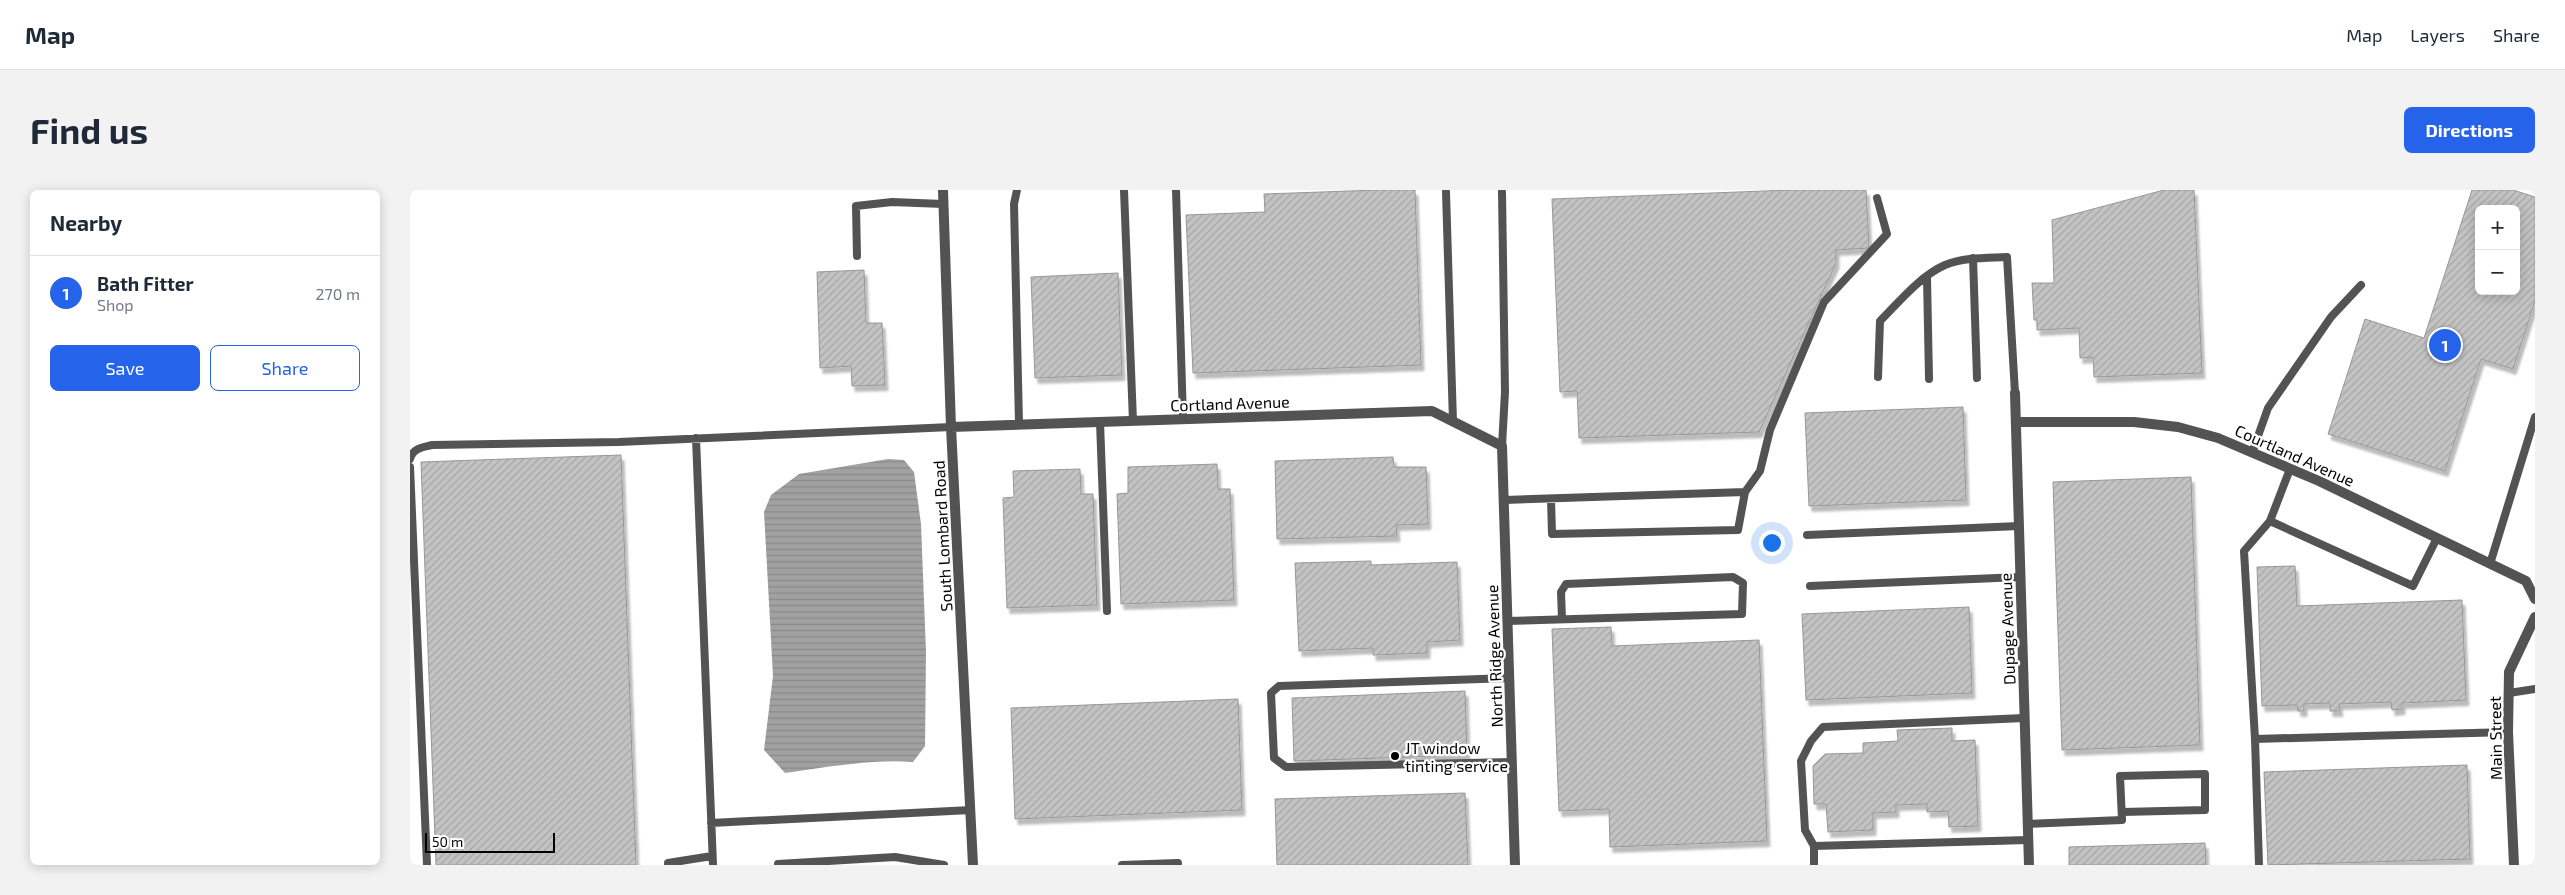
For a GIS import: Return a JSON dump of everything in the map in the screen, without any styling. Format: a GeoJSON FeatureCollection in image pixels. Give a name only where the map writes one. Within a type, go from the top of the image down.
{"type":"FeatureCollection","features":[{"type":"Feature","properties":{"kind":"street","name":"South Lombard Road"},"geometry":{"type":"LineString","coordinates":[[943,190],[951,428],[972,865]]}},
{"type":"Feature","properties":{"kind":"street","name":"Dupage Avenue"},"geometry":{"type":"LineString","coordinates":[[2015,393],[2029,865]]}},
{"type":"Feature","properties":{"kind":"street","name":"Cortland Avenue"},"geometry":{"type":"LineString","coordinates":[[951,428],[1019,424],[1432,411],[1502,446]]}},
{"type":"Feature","properties":{"kind":"street","name":"Courtland Avenue"},"geometry":{"type":"LineString","coordinates":[[2016,422],[2134,422],[2178,428],[2218,438],[2290,469],[2526,581],[2535,598]]}},
{"type":"Feature","properties":{"kind":"street","name":"North Ridge Avenue"},"geometry":{"type":"LineString","coordinates":[[1502,446],[1516,865]]}},
{"type":"Feature","properties":{"kind":"street","name":"Main Street"},"geometry":{"type":"LineString","coordinates":[[2514,865],[2508,732],[2509,672],[2535,617]]}},
{"type":"Feature","properties":{"kind":"lane"},"geometry":{"type":"LineString","coordinates":[[1018,190],[1014,204],[1019,424]]}},
{"type":"Feature","properties":{"kind":"lane"},"geometry":{"type":"LineString","coordinates":[[1124,190],[1133,421]]}},
{"type":"Feature","properties":{"kind":"lane"},"geometry":{"type":"LineString","coordinates":[[1176,190],[1183,419]]}},
{"type":"Feature","properties":{"kind":"lane"},"geometry":{"type":"LineString","coordinates":[[1446,192],[1453,422]]}},
{"type":"Feature","properties":{"kind":"lane"},"geometry":{"type":"LineString","coordinates":[[1502,192],[1505,392],[1502,446]]}},
{"type":"Feature","properties":{"kind":"lane"},"geometry":{"type":"LineString","coordinates":[[1551,499],[1552,534],[1738,530],[1745,492],[1760,471],[1770,430],[1824,302],[1887,234],[1877,198]]}},
{"type":"Feature","properties":{"kind":"lane"},"geometry":{"type":"LineString","coordinates":[[857,256],[856,206],[892,202],[943,204]]}},
{"type":"Feature","properties":{"kind":"lane"},"geometry":{"type":"LineString","coordinates":[[1878,377],[1880,321],[1927,277],[1945,265],[1973,258],[2007,257],[2015,393]]}},
{"type":"Feature","properties":{"kind":"lane"},"geometry":{"type":"LineString","coordinates":[[1973,258],[1977,378]]}},
{"type":"Feature","properties":{"kind":"lane"},"geometry":{"type":"LineString","coordinates":[[1927,277],[1929,379]]}},
{"type":"Feature","properties":{"kind":"lane"},"geometry":{"type":"LineString","coordinates":[[2252,453],[2268,408],[2331,317],[2361,285]]}},
{"type":"Feature","properties":{"kind":"lane"},"geometry":{"type":"LineString","coordinates":[[2490,564],[2535,417]]}},
{"type":"Feature","properties":{"kind":"lane"},"geometry":{"type":"LineString","coordinates":[[1100,422],[1107,611]]}},
{"type":"Feature","properties":{"kind":"lane"},"geometry":{"type":"LineString","coordinates":[[410,459],[411,454],[418,449],[432,445],[696,438],[951,428]]}},
{"type":"Feature","properties":{"kind":"lane"},"geometry":{"type":"LineString","coordinates":[[696,438],[713,865]]}},
{"type":"Feature","properties":{"kind":"lane"},"geometry":{"type":"LineString","coordinates":[[410,467],[426,865]]}},
{"type":"Feature","properties":{"kind":"lane"},"geometry":{"type":"LineString","coordinates":[[2259,865],[2255,739],[2244,551],[2270,521],[2290,469]]}},
{"type":"Feature","properties":{"kind":"lane"},"geometry":{"type":"LineString","coordinates":[[1504,500],[1745,492]]}},
{"type":"Feature","properties":{"kind":"lane"},"geometry":{"type":"LineString","coordinates":[[2270,521],[2413,586],[2437,538]]}},
{"type":"Feature","properties":{"kind":"lane"},"geometry":{"type":"LineString","coordinates":[[1807,535],[2019,526]]}},
{"type":"Feature","properties":{"kind":"lane"},"geometry":{"type":"LineString","coordinates":[[1507,621],[1742,614],[1743,583],[1733,577],[1566,584],[1561,592],[1562,619]]}},
{"type":"Feature","properties":{"kind":"lane"},"geometry":{"type":"LineString","coordinates":[[1810,586],[2020,577]]}},
{"type":"Feature","properties":{"kind":"lane"},"geometry":{"type":"LineString","coordinates":[[1510,678],[1279,686],[1271,693],[1274,758],[1286,767],[1512,762]]}},
{"type":"Feature","properties":{"kind":"lane"},"geometry":{"type":"LineString","coordinates":[[2509,692],[2535,689]]}},
{"type":"Feature","properties":{"kind":"lane"},"geometry":{"type":"LineString","coordinates":[[1814,865],[1814,846],[1805,830],[1801,761],[1810,741],[1823,727],[2024,718]]}},
{"type":"Feature","properties":{"kind":"lane"},"geometry":{"type":"LineString","coordinates":[[2255,739],[2508,732]]}},
{"type":"Feature","properties":{"kind":"lane"},"geometry":{"type":"LineString","coordinates":[[2027,824],[2122,820],[2120,776],[2205,774],[2205,810],[2122,812]]}},
{"type":"Feature","properties":{"kind":"lane"},"geometry":{"type":"LineString","coordinates":[[711,823],[970,810]]}},
{"type":"Feature","properties":{"kind":"lane"},"geometry":{"type":"LineString","coordinates":[[1814,846],[2028,840]]}},
{"type":"Feature","properties":{"kind":"lane"},"geometry":{"type":"LineString","coordinates":[[668,865],[668,863],[712,856]]}},
{"type":"Feature","properties":{"kind":"lane"},"geometry":{"type":"LineString","coordinates":[[778,864],[895,857],[944,865]]}},
{"type":"Feature","properties":{"kind":"lane"},"geometry":{"type":"LineString","coordinates":[[1122,865],[1178,863]]}},
{"type":"Feature","properties":{"kind":"shaded area"},"geometry":{"type":"Polygon","coordinates":[[[888,459],[904,460],[914,472],[921,524],[926,652],[925,746],[913,762],[866,763],[785,773],[764,750],[773,676],[764,512],[771,495],[799,474],[888,459]]]}},
{"type":"Feature","properties":{"kind":"building"},"geometry":{"type":"Polygon","coordinates":[[[1415,190],[1421,365],[1193,373],[1186,215],[1265,212],[1264,194],[1415,190]]]}},
{"type":"Feature","properties":{"kind":"building"},"geometry":{"type":"Polygon","coordinates":[[[1791,190],[1866,190],[1869,248],[1836,250],[1836,263],[1759,432],[1579,438],[1577,391],[1560,392],[1552,199],[1791,190]]]}},
{"type":"Feature","properties":{"kind":"building"},"geometry":{"type":"Polygon","coordinates":[[[2164,190],[2194,190],[2202,373],[2094,377],[2093,357],[2080,358],[2079,328],[2037,330],[2037,320],[2034,320],[2032,283],[2054,283],[2052,220],[2164,190]]]}},
{"type":"Feature","properties":{"kind":"building"},"geometry":{"type":"Polygon","coordinates":[[[2472,190],[2513,190],[2535,197],[2535,301],[2513,369],[2481,359],[2445,471],[2328,434],[2365,319],[2424,338],[2472,190]]]}},
{"type":"Feature","properties":{"kind":"building"},"geometry":{"type":"Polygon","coordinates":[[[864,270],[866,323],[882,323],[885,385],[852,386],[851,366],[820,368],[817,272],[864,270]]]}},
{"type":"Feature","properties":{"kind":"building"},"geometry":{"type":"Polygon","coordinates":[[[1118,273],[1122,375],[1035,378],[1031,277],[1118,273]]]}},
{"type":"Feature","properties":{"kind":"building"},"geometry":{"type":"Polygon","coordinates":[[[1963,407],[1966,500],[1809,506],[1805,413],[1963,407]]]}},
{"type":"Feature","properties":{"kind":"building"},"geometry":{"type":"Polygon","coordinates":[[[621,455],[636,865],[436,865],[421,462],[621,455]]]}},
{"type":"Feature","properties":{"kind":"building"},"geometry":{"type":"Polygon","coordinates":[[[1393,457],[1394,467],[1426,467],[1428,524],[1396,525],[1397,536],[1277,539],[1275,461],[1393,457]]]}},
{"type":"Feature","properties":{"kind":"building"},"geometry":{"type":"Polygon","coordinates":[[[1217,464],[1218,489],[1230,489],[1234,600],[1121,604],[1117,494],[1128,493],[1128,467],[1217,464]]]}},
{"type":"Feature","properties":{"kind":"building"},"geometry":{"type":"Polygon","coordinates":[[[1080,469],[1081,494],[1093,494],[1097,605],[1007,608],[1003,498],[1014,497],[1013,471],[1080,469]]]}},
{"type":"Feature","properties":{"kind":"building"},"geometry":{"type":"Polygon","coordinates":[[[2191,477],[2200,745],[2062,750],[2053,482],[2191,477]]]}},
{"type":"Feature","properties":{"kind":"building"},"geometry":{"type":"Polygon","coordinates":[[[1371,561],[1371,565],[1457,562],[1460,640],[1427,642],[1427,653],[1373,655],[1373,648],[1299,651],[1295,563],[1371,561]]]}},
{"type":"Feature","properties":{"kind":"building"},"geometry":{"type":"Polygon","coordinates":[[[2295,566],[2297,606],[2462,600],[2466,700],[2402,703],[2402,709],[2392,710],[2391,702],[2339,704],[2340,711],[2330,711],[2330,703],[2304,704],[2304,711],[2298,711],[2297,705],[2262,706],[2257,567],[2295,566]]]}},
{"type":"Feature","properties":{"kind":"building"},"geometry":{"type":"Polygon","coordinates":[[[1969,607],[1972,693],[1806,700],[1802,614],[1969,607]]]}},
{"type":"Feature","properties":{"kind":"building"},"geometry":{"type":"Polygon","coordinates":[[[1611,627],[1612,646],[1759,640],[1767,841],[1610,847],[1609,809],[1559,811],[1552,629],[1611,627]]]}},
{"type":"Feature","properties":{"kind":"building"},"geometry":{"type":"Polygon","coordinates":[[[1465,691],[1467,755],[1294,761],[1292,698],[1465,691]]]}},
{"type":"Feature","properties":{"kind":"building"},"geometry":{"type":"Polygon","coordinates":[[[1238,699],[1242,810],[1015,819],[1011,708],[1238,699]]]}},
{"type":"Feature","properties":{"kind":"building"},"geometry":{"type":"Polygon","coordinates":[[[1952,728],[1952,741],[1975,740],[1978,826],[1949,827],[1948,811],[1927,812],[1927,804],[1896,805],[1896,812],[1873,813],[1873,830],[1828,832],[1826,804],[1814,804],[1813,766],[1825,754],[1863,753],[1863,743],[1898,741],[1897,730],[1952,728]]]}},
{"type":"Feature","properties":{"kind":"building"},"geometry":{"type":"Polygon","coordinates":[[[2467,765],[2470,859],[2268,865],[2264,772],[2467,765]]]}},
{"type":"Feature","properties":{"kind":"building"},"geometry":{"type":"Polygon","coordinates":[[[1465,793],[1468,865],[1277,865],[1275,799],[1465,793]]]}},
{"type":"Feature","properties":{"kind":"building"},"geometry":{"type":"Polygon","coordinates":[[[2205,843],[2206,865],[2069,865],[2069,847],[2205,843]]]}},
{"type":"Feature","properties":{"kind":"place","name":"Bath Fitter"},"geometry":{"type":"Point","coordinates":[2445,345]}},
{"type":"Feature","properties":{"kind":"place","name":"JT window tinting service"},"geometry":{"type":"Point","coordinates":[1395,756]}}]}
